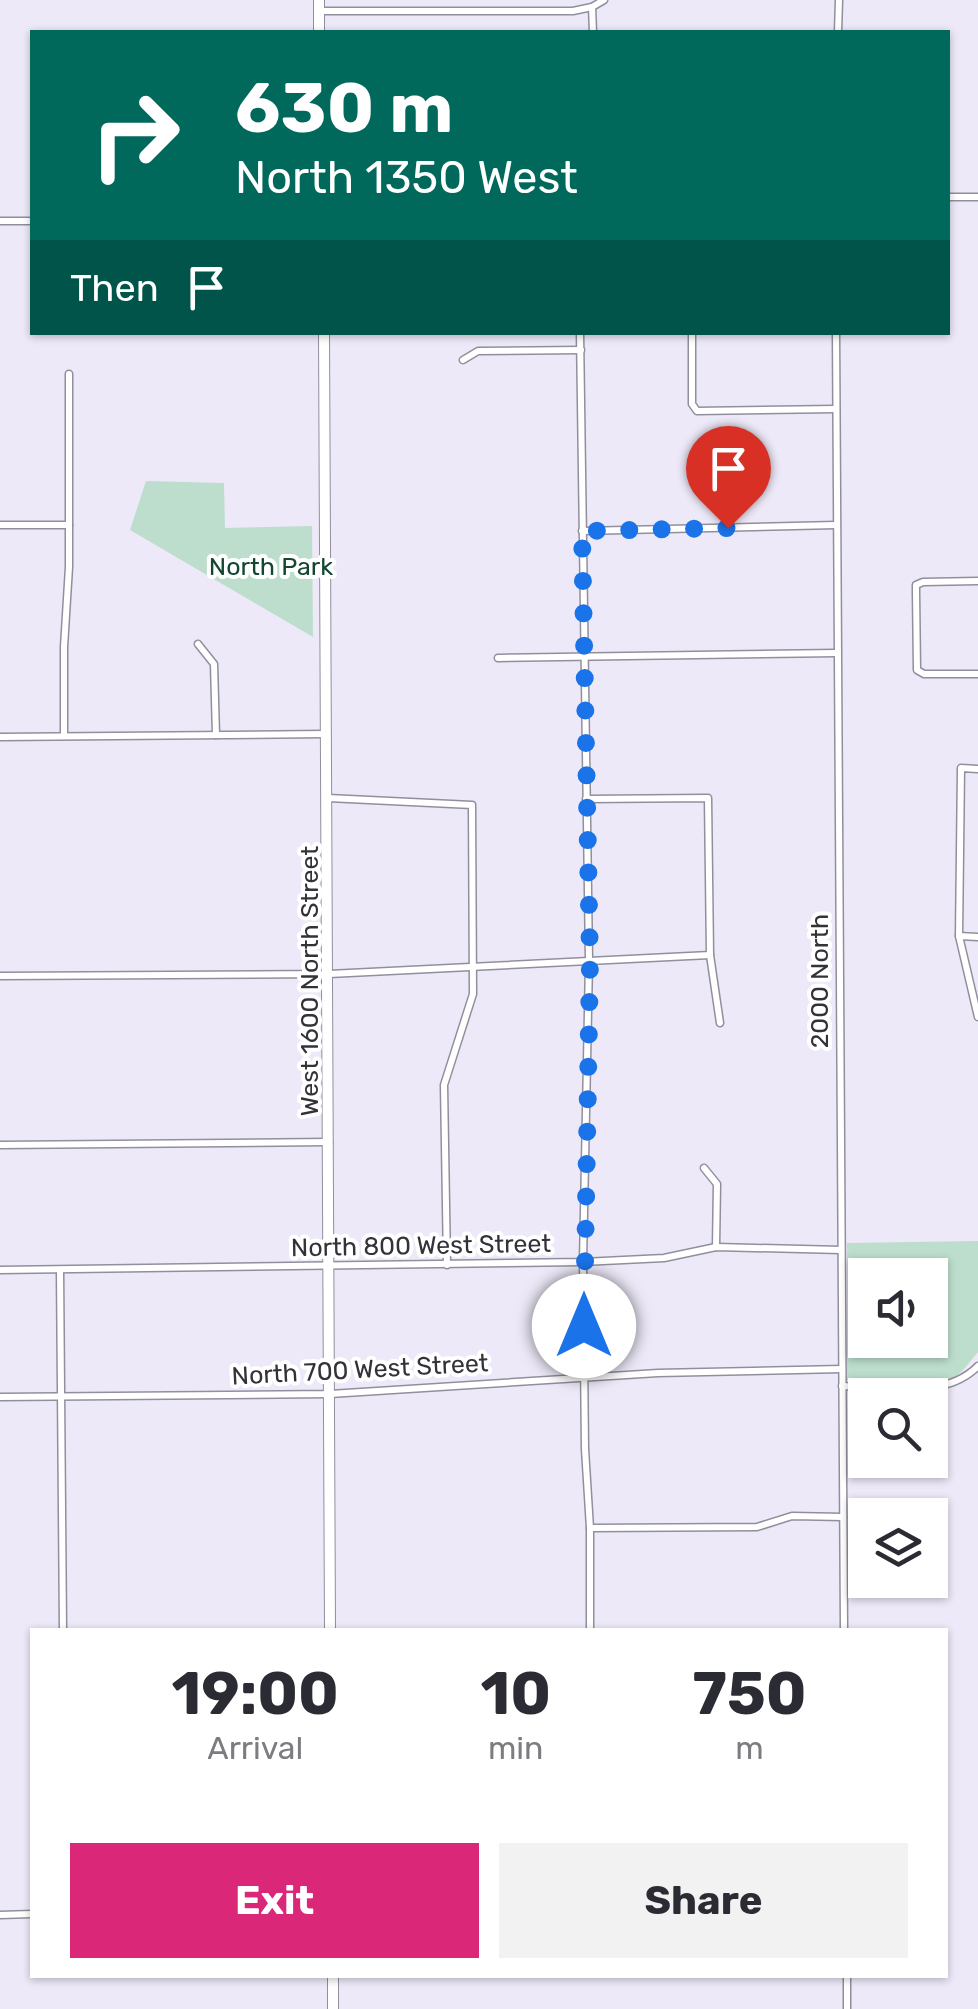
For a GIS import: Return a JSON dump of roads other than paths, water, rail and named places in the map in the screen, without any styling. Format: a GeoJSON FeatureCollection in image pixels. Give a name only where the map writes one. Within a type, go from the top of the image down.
{"type":"FeatureCollection","features":[{"type":"Feature","properties":{"kind":"street"},"geometry":{"type":"LineString","coordinates":[[319,6],[574,10],[604,0]]}},
{"type":"Feature","properties":{"kind":"street"},"geometry":{"type":"LineString","coordinates":[[838,30],[839,0]]}},
{"type":"Feature","properties":{"kind":"street"},"geometry":{"type":"LineString","coordinates":[[592,7],[593,30]]}},
{"type":"Feature","properties":{"kind":"street"},"geometry":{"type":"LineString","coordinates":[[950,197],[978,196]]}},
{"type":"Feature","properties":{"kind":"street"},"geometry":{"type":"LineString","coordinates":[[0,221],[30,221]]}},
{"type":"Feature","properties":{"kind":"street","name":"West 1600 North Street"},"geometry":{"type":"LineString","coordinates":[[324,335],[330,1628]]}},
{"type":"Feature","properties":{"kind":"street"},"geometry":{"type":"LineString","coordinates":[[580,335],[590,961],[584,1262],[590,1628]]}},
{"type":"Feature","properties":{"kind":"street"},"geometry":{"type":"LineString","coordinates":[[692,335],[692,404],[697,411],[836,410]]}},
{"type":"Feature","properties":{"kind":"street","name":"2000 North"},"geometry":{"type":"LineString","coordinates":[[836,335],[844,1628]]}},
{"type":"Feature","properties":{"kind":"street"},"geometry":{"type":"LineString","coordinates":[[462,360],[478,351],[581,350]]}},
{"type":"Feature","properties":{"kind":"street"},"geometry":{"type":"LineString","coordinates":[[64,736],[69,374]]}},
{"type":"Feature","properties":{"kind":"street"},"geometry":{"type":"LineString","coordinates":[[0,525],[69,525]]}},
{"type":"Feature","properties":{"kind":"street"},"geometry":{"type":"LineString","coordinates":[[582,531],[836,525]]}},
{"type":"Feature","properties":{"kind":"street"},"geometry":{"type":"LineString","coordinates":[[978,582],[916,584],[917,670],[924,674],[978,674]]}},
{"type":"Feature","properties":{"kind":"street"},"geometry":{"type":"LineString","coordinates":[[198,644],[214,664],[216,735]]}},
{"type":"Feature","properties":{"kind":"street"},"geometry":{"type":"LineString","coordinates":[[498,658],[837,653]]}},
{"type":"Feature","properties":{"kind":"street"},"geometry":{"type":"LineString","coordinates":[[0,737],[328,734]]}},
{"type":"Feature","properties":{"kind":"street"},"geometry":{"type":"LineString","coordinates":[[978,768],[961,768],[959,936],[978,1017]]}},
{"type":"Feature","properties":{"kind":"street"},"geometry":{"type":"LineString","coordinates":[[328,798],[472,805],[473,994],[444,1085],[447,1266]]}},
{"type":"Feature","properties":{"kind":"street"},"geometry":{"type":"LineString","coordinates":[[586,799],[708,798],[710,956],[720,1023]]}},
{"type":"Feature","properties":{"kind":"street"},"geometry":{"type":"LineString","coordinates":[[959,936],[978,937]]}},
{"type":"Feature","properties":{"kind":"street"},"geometry":{"type":"LineString","coordinates":[[0,976],[329,974],[710,956]]}},
{"type":"Feature","properties":{"kind":"street"},"geometry":{"type":"LineString","coordinates":[[0,1146],[330,1142]]}},
{"type":"Feature","properties":{"kind":"street"},"geometry":{"type":"LineString","coordinates":[[704,1168],[717,1184],[716,1246]]}},
{"type":"Feature","properties":{"kind":"street","name":"North 800 West Street"},"geometry":{"type":"LineString","coordinates":[[0,1270],[584,1262],[664,1258],[716,1246],[841,1250]]}},
{"type":"Feature","properties":{"kind":"street"},"geometry":{"type":"LineString","coordinates":[[60,1270],[64,1628]]}},
{"type":"Feature","properties":{"kind":"street"},"geometry":{"type":"LineString","coordinates":[[842,1386],[932,1388],[958,1382],[978,1366]]}},
{"type":"Feature","properties":{"kind":"street","name":"North 700 West Street"},"geometry":{"type":"LineString","coordinates":[[0,1397],[330,1394],[658,1372],[842,1369]]}},
{"type":"Feature","properties":{"kind":"street"},"geometry":{"type":"LineString","coordinates":[[590,1528],[758,1527],[792,1516],[843,1517]]}},
{"type":"Feature","properties":{"kind":"street"},"geometry":{"type":"LineString","coordinates":[[0,1914],[30,1914]]}},
{"type":"Feature","properties":{"kind":"street"},"geometry":{"type":"LineString","coordinates":[[332,1978],[332,2009]]}},
{"type":"Feature","properties":{"kind":"street"},"geometry":{"type":"LineString","coordinates":[[846,1978],[847,2009]]}},
{"type":"Feature","properties":{"kind":"park label","name":"North Park"},"geometry":{"type":"Point","coordinates":[271,566]}}]}
